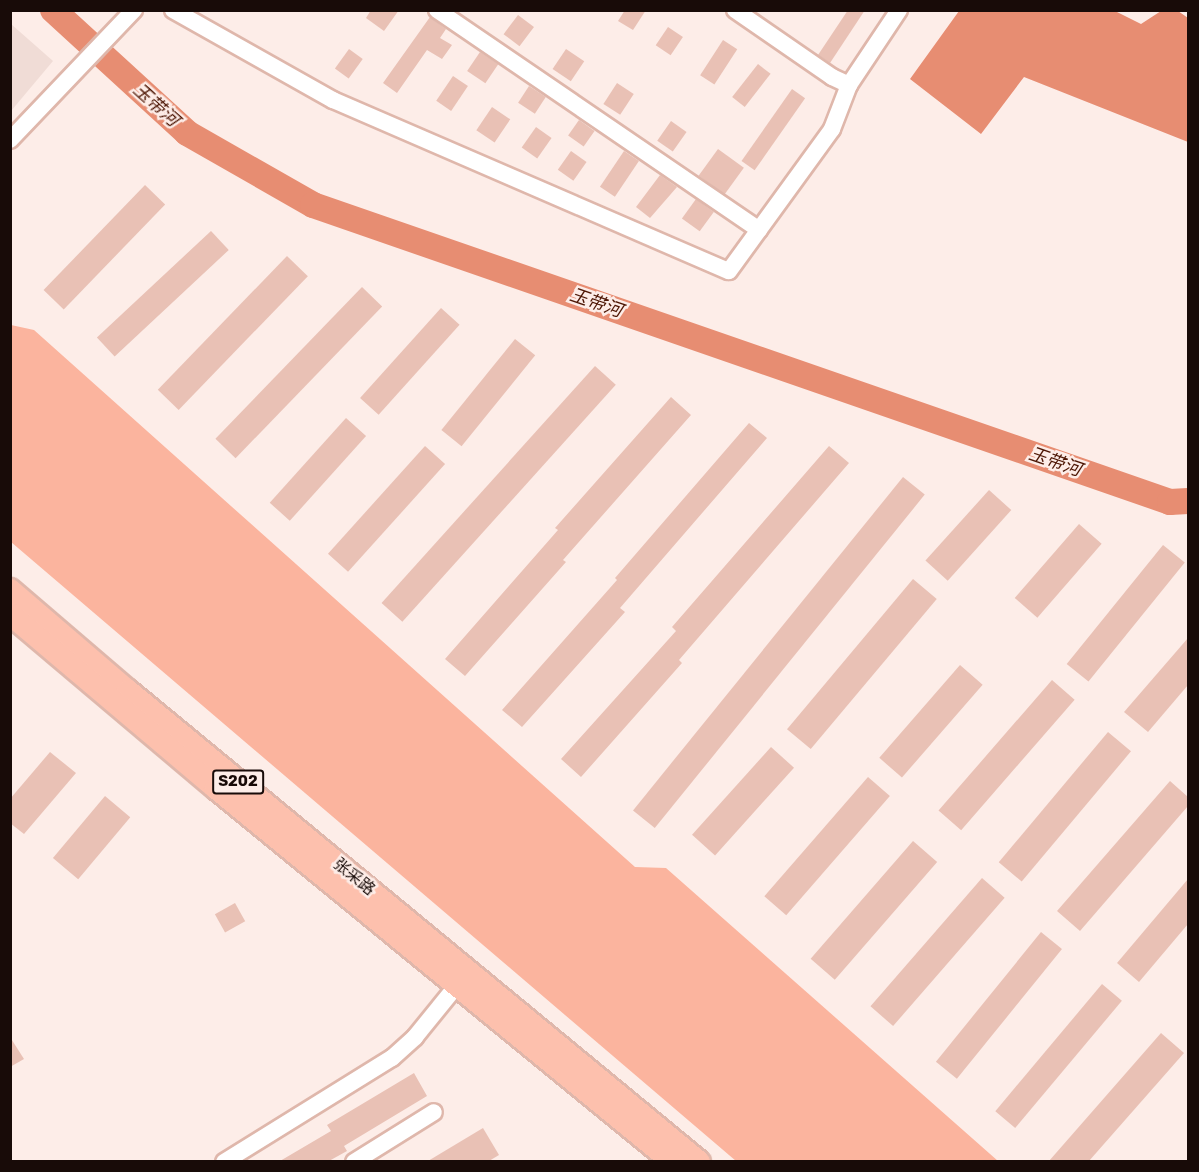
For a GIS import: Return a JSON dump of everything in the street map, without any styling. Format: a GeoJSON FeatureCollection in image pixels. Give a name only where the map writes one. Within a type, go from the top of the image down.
{"type":"FeatureCollection","features":[{"type":"Feature","properties":{"kind":"main road","name":"张采路"},"geometry":{"type":"LineString","coordinates":[[10,590],[673,1161]]}},
{"type":"Feature","properties":{"kind":"main road","name":"张采路"},"geometry":{"type":"LineString","coordinates":[[10,614],[216,788],[699,1161]]}},
{"type":"Feature","properties":{"kind":"street"},"geometry":{"type":"LineString","coordinates":[[10,140],[134,10]]}},
{"type":"Feature","properties":{"kind":"street"},"geometry":{"type":"LineString","coordinates":[[173,10],[333,100],[729,271],[832,129],[849,85],[899,10]]}},
{"type":"Feature","properties":{"kind":"street"},"geometry":{"type":"LineString","coordinates":[[437,10],[759,230]]}},
{"type":"Feature","properties":{"kind":"street"},"geometry":{"type":"LineString","coordinates":[[735,10],[832,77],[849,85]]}},
{"type":"Feature","properties":{"kind":"street"},"geometry":{"type":"LineString","coordinates":[[227,1161],[392,1059],[415,1037],[463,978]]}},
{"type":"Feature","properties":{"kind":"street"},"geometry":{"type":"LineString","coordinates":[[354,1161],[434,1112]]}},
{"type":"Feature","properties":{"kind":"shaded area"},"geometry":{"type":"Polygon","coordinates":[[[959,11],[1115,11],[1141,24],[1161,11],[1178,11],[1188,18],[1188,142],[1024,77],[981,134],[910,79],[959,11]]]}},
{"type":"Feature","properties":{"kind":"shaded area"},"geometry":{"type":"Polygon","coordinates":[[[11,24],[53,61],[11,111],[11,24]]]}},
{"type":"Feature","properties":{"kind":"shaded area"},"geometry":{"type":"Polygon","coordinates":[[[11,325],[34,330],[635,867],[666,868],[998,1161],[736,1161],[11,542],[11,325]]]}},
{"type":"Feature","properties":{"kind":"building"},"geometry":{"type":"Polygon","coordinates":[[[371,10],[399,10],[384,31],[366,18],[371,10]]]}},
{"type":"Feature","properties":{"kind":"building"},"geometry":{"type":"Polygon","coordinates":[[[625,10],[646,10],[633,30],[618,21],[625,10]]]}},
{"type":"Feature","properties":{"kind":"building"},"geometry":{"type":"Polygon","coordinates":[[[848,10],[865,10],[830,63],[818,55],[848,10]]]}},
{"type":"Feature","properties":{"kind":"building"},"geometry":{"type":"Polygon","coordinates":[[[518,15],[534,27],[520,46],[504,34],[518,15]]]}},
{"type":"Feature","properties":{"kind":"building"},"geometry":{"type":"Polygon","coordinates":[[[430,17],[446,29],[440,38],[452,45],[442,59],[427,50],[397,93],[383,83],[430,17]]]}},
{"type":"Feature","properties":{"kind":"building"},"geometry":{"type":"Polygon","coordinates":[[[668,27],[683,37],[671,55],[656,45],[668,27]]]}},
{"type":"Feature","properties":{"kind":"building"},"geometry":{"type":"Polygon","coordinates":[[[723,40],[737,49],[714,84],[700,75],[723,40]]]}},
{"type":"Feature","properties":{"kind":"building"},"geometry":{"type":"Polygon","coordinates":[[[349,49],[363,59],[349,78],[335,68],[349,49]]]}},
{"type":"Feature","properties":{"kind":"building"},"geometry":{"type":"Polygon","coordinates":[[[566,49],[584,61],[571,81],[553,69],[566,49]]]}},
{"type":"Feature","properties":{"kind":"building"},"geometry":{"type":"Polygon","coordinates":[[[480,52],[498,64],[485,83],[467,71],[480,52]]]}},
{"type":"Feature","properties":{"kind":"building"},"geometry":{"type":"Polygon","coordinates":[[[758,64],[771,74],[745,107],[732,97],[758,64]]]}},
{"type":"Feature","properties":{"kind":"building"},"geometry":{"type":"Polygon","coordinates":[[[453,76],[468,86],[451,111],[436,101],[453,76]]]}},
{"type":"Feature","properties":{"kind":"building"},"geometry":{"type":"Polygon","coordinates":[[[617,83],[634,94],[620,115],[603,104],[617,83]]]}},
{"type":"Feature","properties":{"kind":"building"},"geometry":{"type":"Polygon","coordinates":[[[529,86],[546,97],[535,114],[518,103],[529,86]]]}},
{"type":"Feature","properties":{"kind":"building"},"geometry":{"type":"Polygon","coordinates":[[[792,89],[805,98],[755,170],[742,161],[792,89]]]}},
{"type":"Feature","properties":{"kind":"building"},"geometry":{"type":"Polygon","coordinates":[[[492,107],[510,119],[495,143],[476,130],[492,107]]]}},
{"type":"Feature","properties":{"kind":"building"},"geometry":{"type":"Polygon","coordinates":[[[579,120],[595,131],[584,146],[568,136],[579,120]]]}},
{"type":"Feature","properties":{"kind":"building"},"geometry":{"type":"Polygon","coordinates":[[[671,121],[687,132],[673,152],[657,141],[671,121]]]}},
{"type":"Feature","properties":{"kind":"building"},"geometry":{"type":"Polygon","coordinates":[[[536,127],[552,138],[537,158],[522,147],[536,127]]]}},
{"type":"Feature","properties":{"kind":"building"},"geometry":{"type":"Polygon","coordinates":[[[718,149],[744,168],[724,195],[699,176],[718,149]]]}},
{"type":"Feature","properties":{"kind":"building"},"geometry":{"type":"Polygon","coordinates":[[[571,151],[587,162],[573,181],[558,170],[571,151]]]}},
{"type":"Feature","properties":{"kind":"building"},"geometry":{"type":"Polygon","coordinates":[[[624,151],[639,161],[615,197],[600,187],[624,151]]]}},
{"type":"Feature","properties":{"kind":"building"},"geometry":{"type":"Polygon","coordinates":[[[660,175],[677,187],[650,218],[636,207],[660,175]]]}},
{"type":"Feature","properties":{"kind":"building"},"geometry":{"type":"Polygon","coordinates":[[[145,185],[165,204],[64,309],[44,290],[145,185]]]}},
{"type":"Feature","properties":{"kind":"building"},"geometry":{"type":"Polygon","coordinates":[[[696,199],[714,212],[700,231],[682,218],[696,199]]]}},
{"type":"Feature","properties":{"kind":"building"},"geometry":{"type":"Polygon","coordinates":[[[211,231],[229,250],[115,356],[97,337],[211,231]]]}},
{"type":"Feature","properties":{"kind":"building"},"geometry":{"type":"Polygon","coordinates":[[[287,256],[308,276],[179,410],[158,390],[287,256]]]}},
{"type":"Feature","properties":{"kind":"building"},"geometry":{"type":"Polygon","coordinates":[[[362,287],[382,306],[236,458],[215,439],[362,287]]]}},
{"type":"Feature","properties":{"kind":"building"},"geometry":{"type":"Polygon","coordinates":[[[441,308],[460,325],[379,415],[360,398],[441,308]]]}},
{"type":"Feature","properties":{"kind":"building"},"geometry":{"type":"Polygon","coordinates":[[[515,339],[535,355],[462,446],[441,430],[515,339]]]}},
{"type":"Feature","properties":{"kind":"building"},"geometry":{"type":"Polygon","coordinates":[[[595,366],[616,385],[402,622],[382,603],[595,366]]]}},
{"type":"Feature","properties":{"kind":"building"},"geometry":{"type":"Polygon","coordinates":[[[671,397],[691,415],[563,560],[566,562],[465,676],[445,659],[558,530],[555,528],[671,397]]]}},
{"type":"Feature","properties":{"kind":"building"},"geometry":{"type":"Polygon","coordinates":[[[346,418],[366,436],[290,521],[270,503],[346,418]]]}},
{"type":"Feature","properties":{"kind":"building"},"geometry":{"type":"Polygon","coordinates":[[[749,423],[767,438],[620,608],[625,612],[522,727],[502,710],[617,580],[615,578],[749,423]]]}},
{"type":"Feature","properties":{"kind":"building"},"geometry":{"type":"Polygon","coordinates":[[[425,446],[445,464],[348,572],[328,554],[425,446]]]}},
{"type":"Feature","properties":{"kind":"building"},"geometry":{"type":"Polygon","coordinates":[[[829,446],[849,463],[679,660],[682,663],[581,777],[561,759],[676,631],[672,627],[829,446]]]}},
{"type":"Feature","properties":{"kind":"building"},"geometry":{"type":"Polygon","coordinates":[[[903,477],[925,495],[655,828],[633,810],[903,477]]]}},
{"type":"Feature","properties":{"kind":"building"},"geometry":{"type":"Polygon","coordinates":[[[989,490],[1011,510],[948,581],[925,561],[989,490]]]}},
{"type":"Feature","properties":{"kind":"building"},"geometry":{"type":"Polygon","coordinates":[[[1079,524],[1102,544],[1037,618],[1015,598],[1079,524]]]}},
{"type":"Feature","properties":{"kind":"building"},"geometry":{"type":"Polygon","coordinates":[[[1163,545],[1185,563],[1088,682],[1067,664],[1163,545]]]}},
{"type":"Feature","properties":{"kind":"building"},"geometry":{"type":"Polygon","coordinates":[[[913,579],[937,599],[811,749],[787,729],[913,579]]]}},
{"type":"Feature","properties":{"kind":"building"},"geometry":{"type":"Polygon","coordinates":[[[1188,638],[1188,685],[1148,732],[1124,712],[1188,638]]]}},
{"type":"Feature","properties":{"kind":"building"},"geometry":{"type":"Polygon","coordinates":[[[960,665],[983,685],[902,778],[879,758],[960,665]]]}},
{"type":"Feature","properties":{"kind":"building"},"geometry":{"type":"Polygon","coordinates":[[[1052,680],[1075,700],[961,830],[939,811],[1052,680]]]}},
{"type":"Feature","properties":{"kind":"building"},"geometry":{"type":"Polygon","coordinates":[[[1108,732],[1131,751],[1022,882],[999,862],[1108,732]]]}},
{"type":"Feature","properties":{"kind":"building"},"geometry":{"type":"Polygon","coordinates":[[[771,747],[794,768],[715,855],[692,835],[771,747]]]}},
{"type":"Feature","properties":{"kind":"building"},"geometry":{"type":"Polygon","coordinates":[[[50,752],[76,773],[24,834],[10,823],[10,799],[50,752]]]}},
{"type":"Feature","properties":{"kind":"building"},"geometry":{"type":"Polygon","coordinates":[[[868,777],[890,796],[786,915],[764,896],[868,777]]]}},
{"type":"Feature","properties":{"kind":"building"},"geometry":{"type":"Polygon","coordinates":[[[1170,781],[1188,797],[1188,806],[1080,931],[1057,911],[1170,781]]]}},
{"type":"Feature","properties":{"kind":"building"},"geometry":{"type":"Polygon","coordinates":[[[105,796],[130,817],[78,879],[53,858],[105,796]]]}},
{"type":"Feature","properties":{"kind":"building"},"geometry":{"type":"Polygon","coordinates":[[[913,841],[937,862],[835,980],[811,959],[913,841]]]}},
{"type":"Feature","properties":{"kind":"building"},"geometry":{"type":"Polygon","coordinates":[[[982,878],[1005,898],[893,1026],[870,1006],[982,878]]]}},
{"type":"Feature","properties":{"kind":"building"},"geometry":{"type":"Polygon","coordinates":[[[1188,879],[1188,924],[1139,982],[1117,963],[1188,879]]]}},
{"type":"Feature","properties":{"kind":"building"},"geometry":{"type":"Polygon","coordinates":[[[235,903],[245,921],[225,933],[215,914],[235,903]]]}},
{"type":"Feature","properties":{"kind":"building"},"geometry":{"type":"Polygon","coordinates":[[[1041,932],[1062,949],[957,1079],[936,1062],[1041,932]]]}},
{"type":"Feature","properties":{"kind":"building"},"geometry":{"type":"Polygon","coordinates":[[[1102,984],[1122,1001],[1015,1128],[995,1111],[1102,984]]]}},
{"type":"Feature","properties":{"kind":"building"},"geometry":{"type":"Polygon","coordinates":[[[1161,1033],[1184,1053],[1089,1161],[1049,1161],[1161,1033]]]}},
{"type":"Feature","properties":{"kind":"building"},"geometry":{"type":"Polygon","coordinates":[[[10,1037],[24,1059],[10,1067],[10,1037]]]}},
{"type":"Feature","properties":{"kind":"building"},"geometry":{"type":"Polygon","coordinates":[[[414,1073],[427,1096],[344,1146],[347,1151],[329,1161],[280,1161],[331,1131],[327,1125],[414,1073]]]}},
{"type":"Feature","properties":{"kind":"building"},"geometry":{"type":"Polygon","coordinates":[[[483,1128],[499,1155],[489,1161],[428,1161],[483,1128]]]}},
{"type":"Feature","properties":{"kind":"waterway","name":"玉带河"},"geometry":{"type":"LineString","coordinates":[[53,10],[187,133],[313,205],[1170,502],[1188,501]]}}]}
